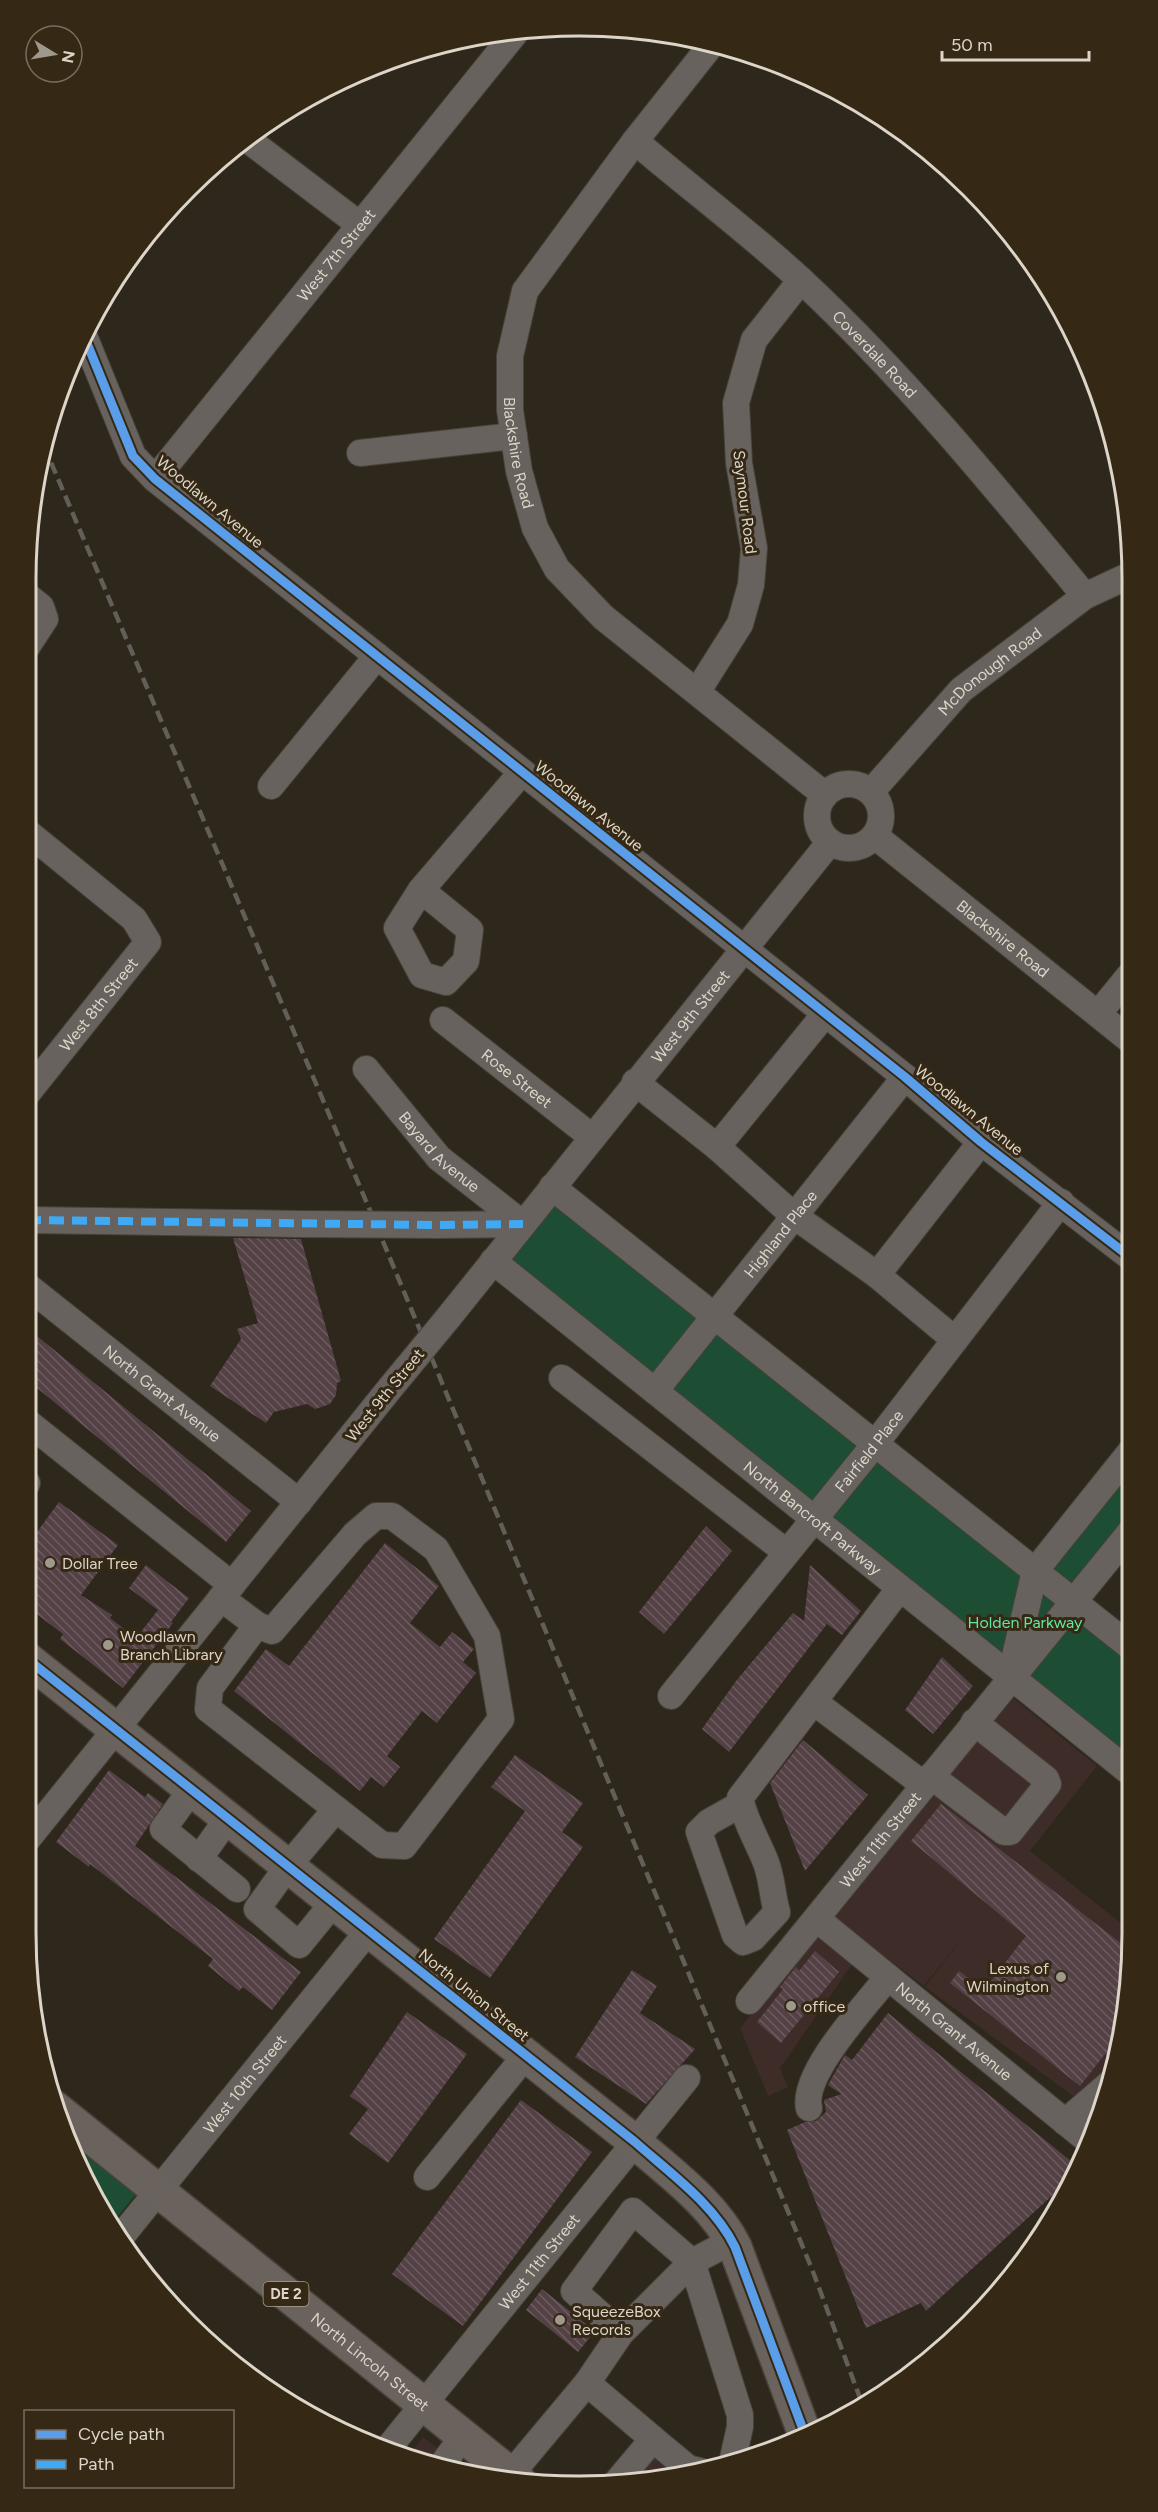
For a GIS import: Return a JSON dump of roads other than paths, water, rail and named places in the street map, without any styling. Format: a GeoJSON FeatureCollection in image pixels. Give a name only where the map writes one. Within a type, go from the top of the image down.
{"type":"FeatureCollection","features":[{"type":"Feature","properties":{"kind":"main road","name":"North Union Street"},"geometry":{"type":"LineString","coordinates":[[36,1666],[635,2142],[702,2202],[719,2221],[732,2241],[802,2428]]}},
{"type":"Feature","properties":{"kind":"main road","name":"North Lincoln Street"},"geometry":{"type":"LineString","coordinates":[[69,2119],[424,2404],[501,2470]]}},
{"type":"Feature","properties":{"kind":"street","name":"West 7th Street"},"geometry":{"type":"LineString","coordinates":[[156,479],[509,41]]}},
{"type":"Feature","properties":{"kind":"street","name":"Blackshire Road"},"geometry":{"type":"LineString","coordinates":[[706,51],[635,141],[525,291],[510,356],[510,410],[519,471],[535,528],[557,569],[603,617],[825,795]]}},
{"type":"Feature","properties":{"kind":"street","name":"Coverdale Road"},"geometry":{"type":"LineString","coordinates":[[635,141],[801,280],[954,436],[1085,596]]}},
{"type":"Feature","properties":{"kind":"street"},"geometry":{"type":"LineString","coordinates":[[254,144],[360,225]]}},
{"type":"Feature","properties":{"kind":"street","name":"Saymour Road"},"geometry":{"type":"LineString","coordinates":[[697,692],[740,624],[751,585],[754,548],[739,463],[736,403],[754,340],[801,280]]}},
{"type":"Feature","properties":{"kind":"street","name":"Woodlawn Avenue"},"geometry":{"type":"LineString","coordinates":[[88,347],[133,456],[156,479],[905,1077],[981,1142],[1122,1251]]}},
{"type":"Feature","properties":{"kind":"street"},"geometry":{"type":"LineString","coordinates":[[360,453],[514,436]]}},
{"type":"Feature","properties":{"kind":"street","name":"McDonough Road"},"geometry":{"type":"LineString","coordinates":[[871,792],[961,690],[1085,596],[1122,579]]}},
{"type":"Feature","properties":{"kind":"street"},"geometry":{"type":"LineString","coordinates":[[36,603],[41,607],[45,619],[36,633]]}},
{"type":"Feature","properties":{"kind":"street"},"geometry":{"type":"LineString","coordinates":[[272,786],[377,656]]}},
{"type":"Feature","properties":{"kind":"street"},"geometry":{"type":"LineString","coordinates":[[421,891],[522,772]]}},
{"type":"Feature","properties":{"kind":"street"},"geometry":{"type":"LineString","coordinates":[[850,784],[871,792],[881,812],[881,824],[875,836],[862,846],[852,848],[843,848],[830,842],[821,831],[817,818],[819,805],[825,795],[837,786],[850,784]]}},
{"type":"Feature","properties":{"kind":"street","name":"Blackshire Road"},"geometry":{"type":"LineString","coordinates":[[875,836],[1122,1034]]}},
{"type":"Feature","properties":{"kind":"street","name":"West 8th Street"},"geometry":{"type":"LineString","coordinates":[[36,839],[128,914],[142,930],[148,942],[36,1082]]}},
{"type":"Feature","properties":{"kind":"street"},"geometry":{"type":"LineString","coordinates":[[742,948],[830,842]]}},
{"type":"Feature","properties":{"kind":"street","name":"West 9th Street"},"geometry":{"type":"LineString","coordinates":[[36,1828],[493,1262],[742,948]]}},
{"type":"Feature","properties":{"kind":"street"},"geometry":{"type":"LineString","coordinates":[[1098,1014],[1122,985]]}},
{"type":"Feature","properties":{"kind":"street"},"geometry":{"type":"LineString","coordinates":[[717,1147],[825,1014]]}},
{"type":"Feature","properties":{"kind":"street","name":"Rose Street"},"geometry":{"type":"LineString","coordinates":[[443,1020],[592,1137]]}},
{"type":"Feature","properties":{"kind":"street","name":"Bayard Avenue"},"geometry":{"type":"LineString","coordinates":[[366,1068],[439,1158],[523,1224]]}},
{"type":"Feature","properties":{"kind":"street","name":"Highland Place"},"geometry":{"type":"LineString","coordinates":[[655,1391],[905,1077]]}},
{"type":"Feature","properties":{"kind":"street"},"geometry":{"type":"LineString","coordinates":[[635,1082],[717,1147],[794,1215],[877,1275],[955,1340]]}},
{"type":"Feature","properties":{"kind":"street"},"geometry":{"type":"LineString","coordinates":[[877,1275],[981,1142]]}},
{"type":"Feature","properties":{"kind":"street"},"geometry":{"type":"LineString","coordinates":[[552,1187],[1122,1640]]}},
{"type":"Feature","properties":{"kind":"street","name":"Fairfield Place"},"geometry":{"type":"LineString","coordinates":[[671,1696],[875,1444],[1061,1202]]}},
{"type":"Feature","properties":{"kind":"street"},"geometry":{"type":"LineString","coordinates":[[36,1220],[523,1224]]}},
{"type":"Feature","properties":{"kind":"street","name":"North Bancroft Parkway"},"geometry":{"type":"LineString","coordinates":[[493,1262],[1122,1766]]}},
{"type":"Feature","properties":{"kind":"street","name":"North Grant Avenue"},"geometry":{"type":"LineString","coordinates":[[36,1293],[299,1502]]}},
{"type":"Feature","properties":{"kind":"street"},"geometry":{"type":"LineString","coordinates":[[562,1378],[786,1552]]}},
{"type":"Feature","properties":{"kind":"street"},"geometry":{"type":"LineString","coordinates":[[36,1430],[227,1592],[257,1625],[272,1631],[355,1534],[376,1516],[392,1516],[436,1549],[487,1636],[501,1719],[404,1846],[382,1845],[208,1709],[210,1688],[257,1625]]}},
{"type":"Feature","properties":{"kind":"street","name":"West 11th Street"},"geometry":{"type":"LineString","coordinates":[[1010,1676],[1035,1571],[1122,1462]]}},
{"type":"Feature","properties":{"kind":"street","name":"West 11th Street"},"geometry":{"type":"LineString","coordinates":[[749,2001],[1010,1676],[1122,1542]]}},
{"type":"Feature","properties":{"kind":"street"},"geometry":{"type":"LineString","coordinates":[[777,1912],[766,1863],[743,1817],[740,1798],[900,1588]]}},
{"type":"Feature","properties":{"kind":"street"},"geometry":{"type":"LineString","coordinates":[[814,1702],[1004,1832],[1010,1832],[1048,1784],[1046,1779],[974,1722]]}},
{"type":"Feature","properties":{"kind":"street"},"geometry":{"type":"LineString","coordinates":[[192,1789],[163,1829],[237,1889]]}},
{"type":"Feature","properties":{"kind":"street"},"geometry":{"type":"LineString","coordinates":[[741,1804],[709,1822],[699,1832],[735,1935],[743,1942],[753,1938],[777,1912],[792,1911],[817,1919]]}},
{"type":"Feature","properties":{"kind":"street"},"geometry":{"type":"LineString","coordinates":[[333,1902],[299,1945],[257,1909],[288,1866],[336,1809]]}},
{"type":"Feature","properties":{"kind":"street"},"geometry":{"type":"LineString","coordinates":[[199,1859],[228,1818]]}},
{"type":"Feature","properties":{"kind":"street","name":"North Grant Avenue"},"geometry":{"type":"LineString","coordinates":[[817,1919],[1083,2136]]}},
{"type":"Feature","properties":{"kind":"street","name":"West 10th Street"},"geometry":{"type":"LineString","coordinates":[[126,2231],[369,1930]]}},
{"type":"Feature","properties":{"kind":"street"},"geometry":{"type":"LineString","coordinates":[[809,2108],[806,2097],[817,2069],[888,1977]]}},
{"type":"Feature","properties":{"kind":"street"},"geometry":{"type":"LineString","coordinates":[[427,2177],[526,2055]]}},
{"type":"Feature","properties":{"kind":"street","name":"West 11th Street"},"geometry":{"type":"LineString","coordinates":[[393,2443],[687,2078]]}},
{"type":"Feature","properties":{"kind":"street"},"geometry":{"type":"LineString","coordinates":[[1065,2122],[1097,2094]]}},
{"type":"Feature","properties":{"kind":"street"},"geometry":{"type":"LineString","coordinates":[[621,2333],[574,2291],[633,2211],[692,2262],[740,2415],[740,2427],[734,2453]]}},
{"type":"Feature","properties":{"kind":"street"},"geometry":{"type":"LineString","coordinates":[[512,2471],[587,2383],[621,2333],[692,2262],[732,2241]]}},
{"type":"Feature","properties":{"kind":"street"},"geometry":{"type":"LineString","coordinates":[[587,2383],[685,2466]]}},
{"type":"Feature","properties":{"kind":"street"},"geometry":{"type":"LineString","coordinates":[[446,2459],[463,2436]]}},
{"type":"Feature","properties":{"kind":"street"},"geometry":{"type":"LineString","coordinates":[[624,2474],[653,2439]]}},
{"type":"Feature","properties":{"kind":"railway"},"geometry":{"type":"LineString","coordinates":[[50,459],[369,1208],[812,2269],[860,2397]]}},
{"type":"Feature","properties":{"kind":"place","name":"Dollar Tree"},"geometry":{"type":"Point","coordinates":[50,1563]}},
{"type":"Feature","properties":{"kind":"place","name":"Woodlawn Branch Library"},"geometry":{"type":"Point","coordinates":[108,1645]}},
{"type":"Feature","properties":{"kind":"place","name":"Lexus of Wilmington"},"geometry":{"type":"Point","coordinates":[1061,1977]}},
{"type":"Feature","properties":{"kind":"place","name":"office"},"geometry":{"type":"Point","coordinates":[791,2006]}},
{"type":"Feature","properties":{"kind":"place","name":"SqueezeBox Records"},"geometry":{"type":"Point","coordinates":[560,2320]}},
{"type":"Feature","properties":{"kind":"park label","name":"Holden Parkway"},"geometry":{"type":"Point","coordinates":[1025,1622]}}]}
